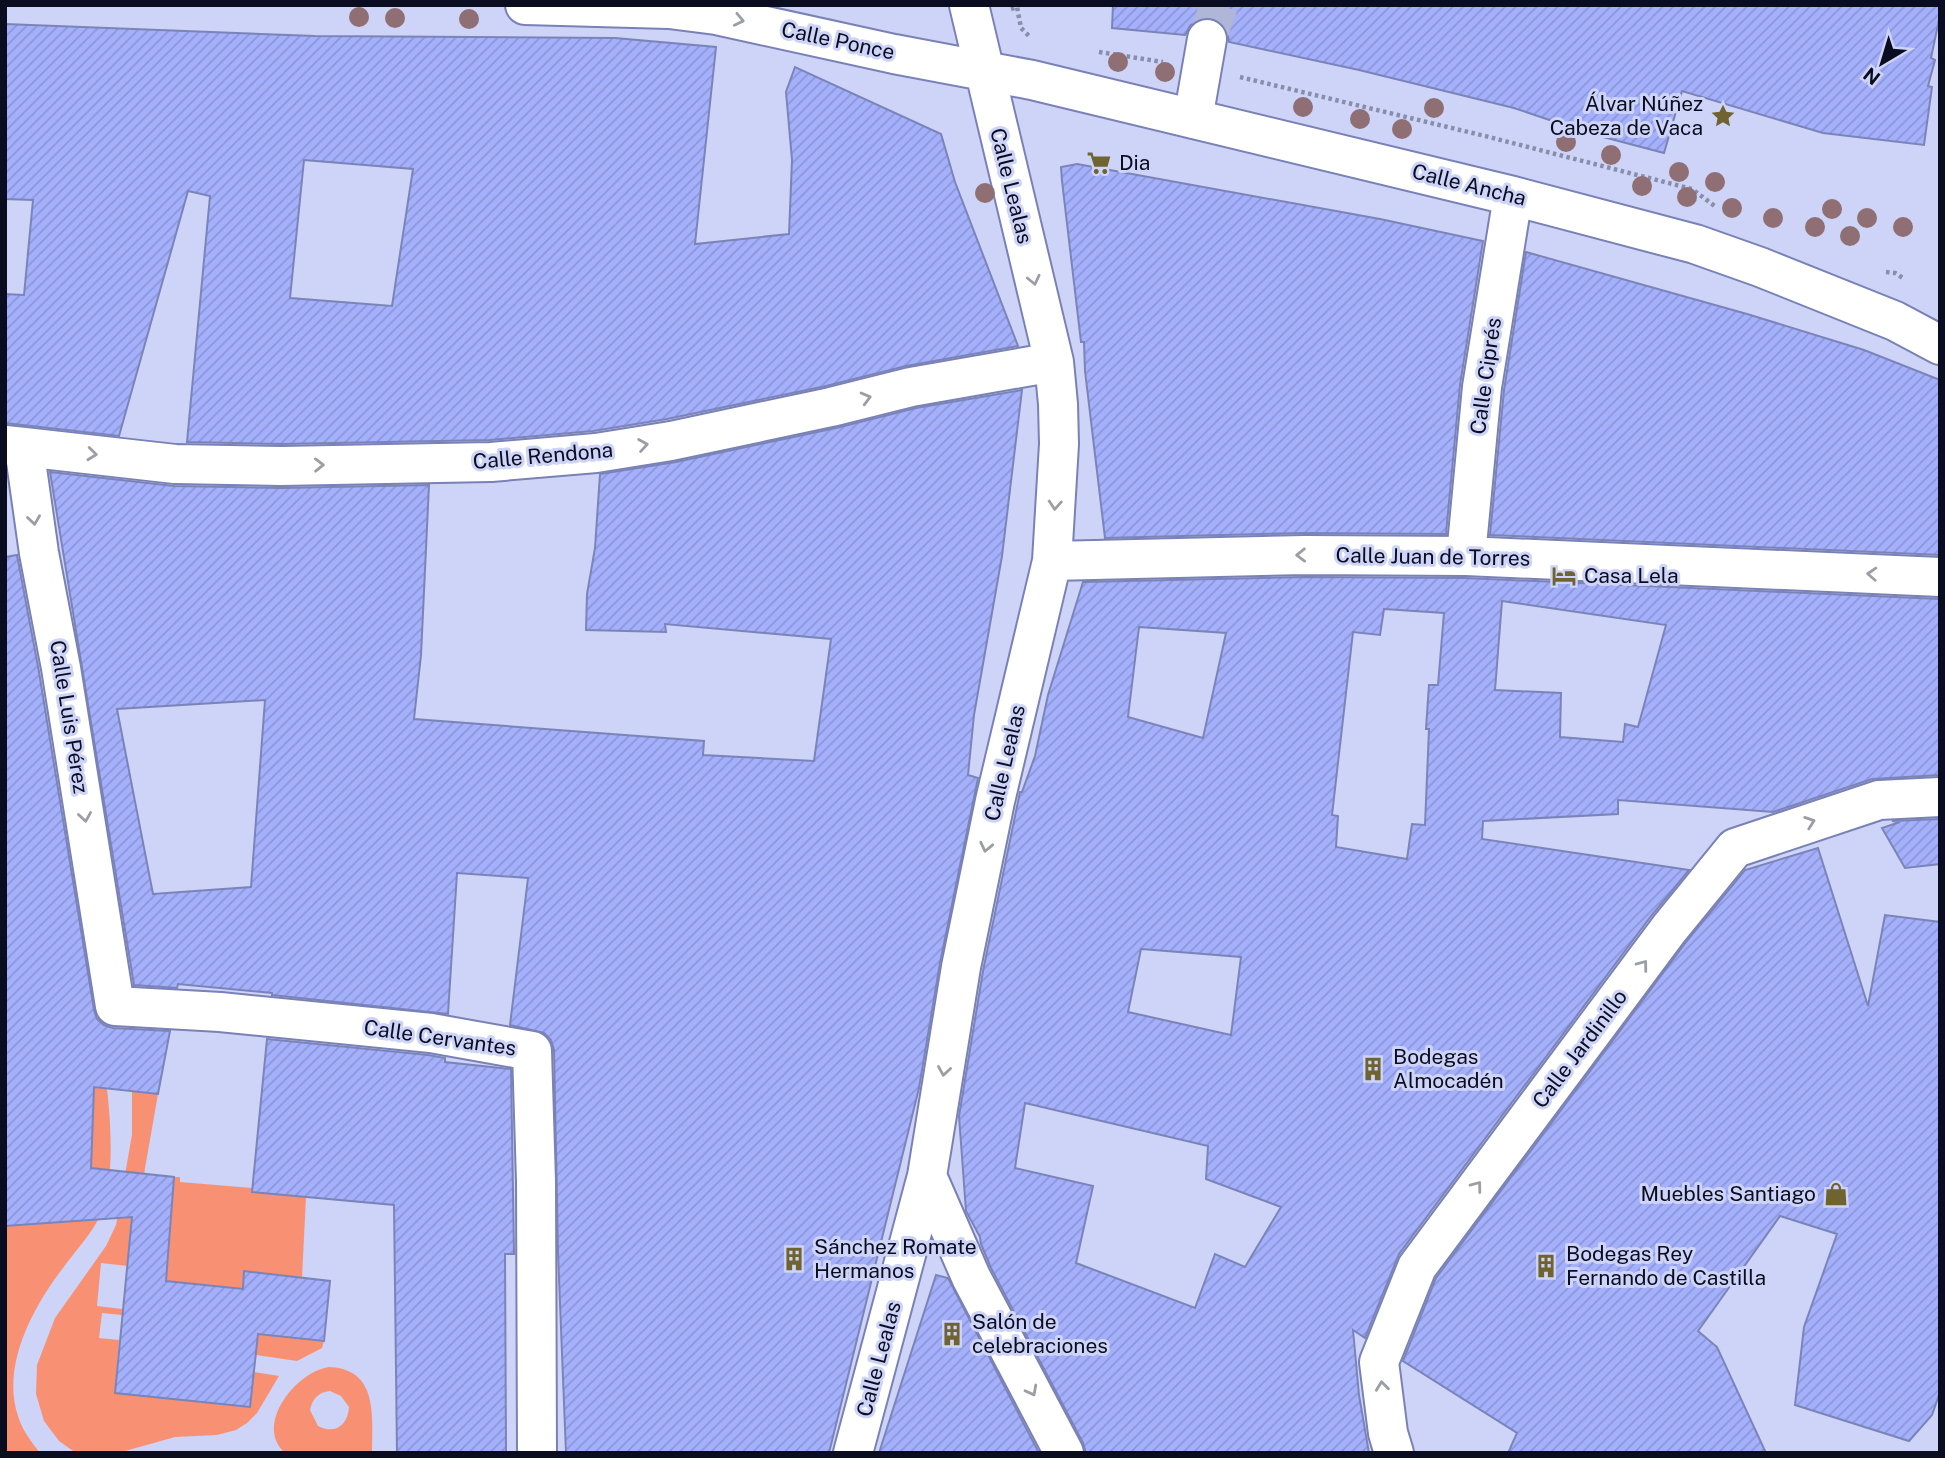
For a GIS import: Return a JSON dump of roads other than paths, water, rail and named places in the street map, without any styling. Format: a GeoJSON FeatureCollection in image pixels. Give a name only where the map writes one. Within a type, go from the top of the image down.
{"type":"FeatureCollection","features":[{"type":"Feature","properties":{"kind":"street","name":"Calle Ponce"},"geometry":{"type":"LineString","coordinates":[[525,5],[669,9],[716,15],[983,71]]}},
{"type":"Feature","properties":{"kind":"street","name":"Calle Lealas"},"geometry":{"type":"LineString","coordinates":[[853,1453],[927,1176],[961,967],[995,801],[1052,561],[1059,444],[1054,362],[969,5]]}},
{"type":"Feature","properties":{"kind":"street"},"geometry":{"type":"LineString","coordinates":[[1193,119],[1208,38]]}},
{"type":"Feature","properties":{"kind":"street","name":"Calle Ancha"},"geometry":{"type":"LineString","coordinates":[[983,71],[1032,80],[1513,196],[1708,249],[1895,321],[1940,345]]}},
{"type":"Feature","properties":{"kind":"street","name":"Calle Ciprés"},"geometry":{"type":"LineString","coordinates":[[1466,556],[1482,387],[1513,196]]}},
{"type":"Feature","properties":{"kind":"street","name":"Calle Rendona"},"geometry":{"type":"LineString","coordinates":[[15,446],[174,464],[281,466],[505,461],[596,453],[671,441],[911,387],[1054,362]]}},
{"type":"Feature","properties":{"kind":"street","name":"Calle Luis Pérez"},"geometry":{"type":"LineString","coordinates":[[15,446],[64,682],[115,1006]]}},
{"type":"Feature","properties":{"kind":"street","name":"Calle Juan de Torres"},"geometry":{"type":"LineString","coordinates":[[1052,561],[1305,555],[1466,556],[1940,577]]}},
{"type":"Feature","properties":{"kind":"street","name":"Calle Jardinillo"},"geometry":{"type":"LineString","coordinates":[[1394,1453],[1388,1433],[1379,1362],[1417,1267],[1669,929],[1735,848],[1879,800],[1940,797]]}},
{"type":"Feature","properties":{"kind":"street","name":"Calle Cervantes"},"geometry":{"type":"LineString","coordinates":[[115,1006],[220,1012],[431,1033],[532,1051],[536,1181],[537,1453]]}},
{"type":"Feature","properties":{"kind":"street"},"geometry":{"type":"LineString","coordinates":[[927,1176],[971,1277],[1064,1453]]}},
{"type":"Feature","properties":{"kind":"tunnel"},"geometry":{"type":"LineString","coordinates":[[1207,39],[1219,5]]}},
{"type":"Feature","properties":{"kind":"place","name":"Álvar Núñez Cabeza de Vaca"},"geometry":{"type":"Point","coordinates":[1723,116]}},
{"type":"Feature","properties":{"kind":"place","name":"Dia"},"geometry":{"type":"Point","coordinates":[1099,163]}},
{"type":"Feature","properties":{"kind":"place","name":"Casa Lela"},"geometry":{"type":"Point","coordinates":[1564,576]}},
{"type":"Feature","properties":{"kind":"place","name":"Bodegas Almocadén"},"geometry":{"type":"Point","coordinates":[1373,1069]}},
{"type":"Feature","properties":{"kind":"place","name":"Muebles Santiago"},"geometry":{"type":"Point","coordinates":[1836,1194]}},
{"type":"Feature","properties":{"kind":"place","name":"Sánchez Romate Hermanos"},"geometry":{"type":"Point","coordinates":[794,1259]}},
{"type":"Feature","properties":{"kind":"place","name":"Bodegas Rey Fernando de Castilla"},"geometry":{"type":"Point","coordinates":[1546,1266]}},
{"type":"Feature","properties":{"kind":"place","name":"Salón de celebraciones"},"geometry":{"type":"Point","coordinates":[952,1334]}}]}
